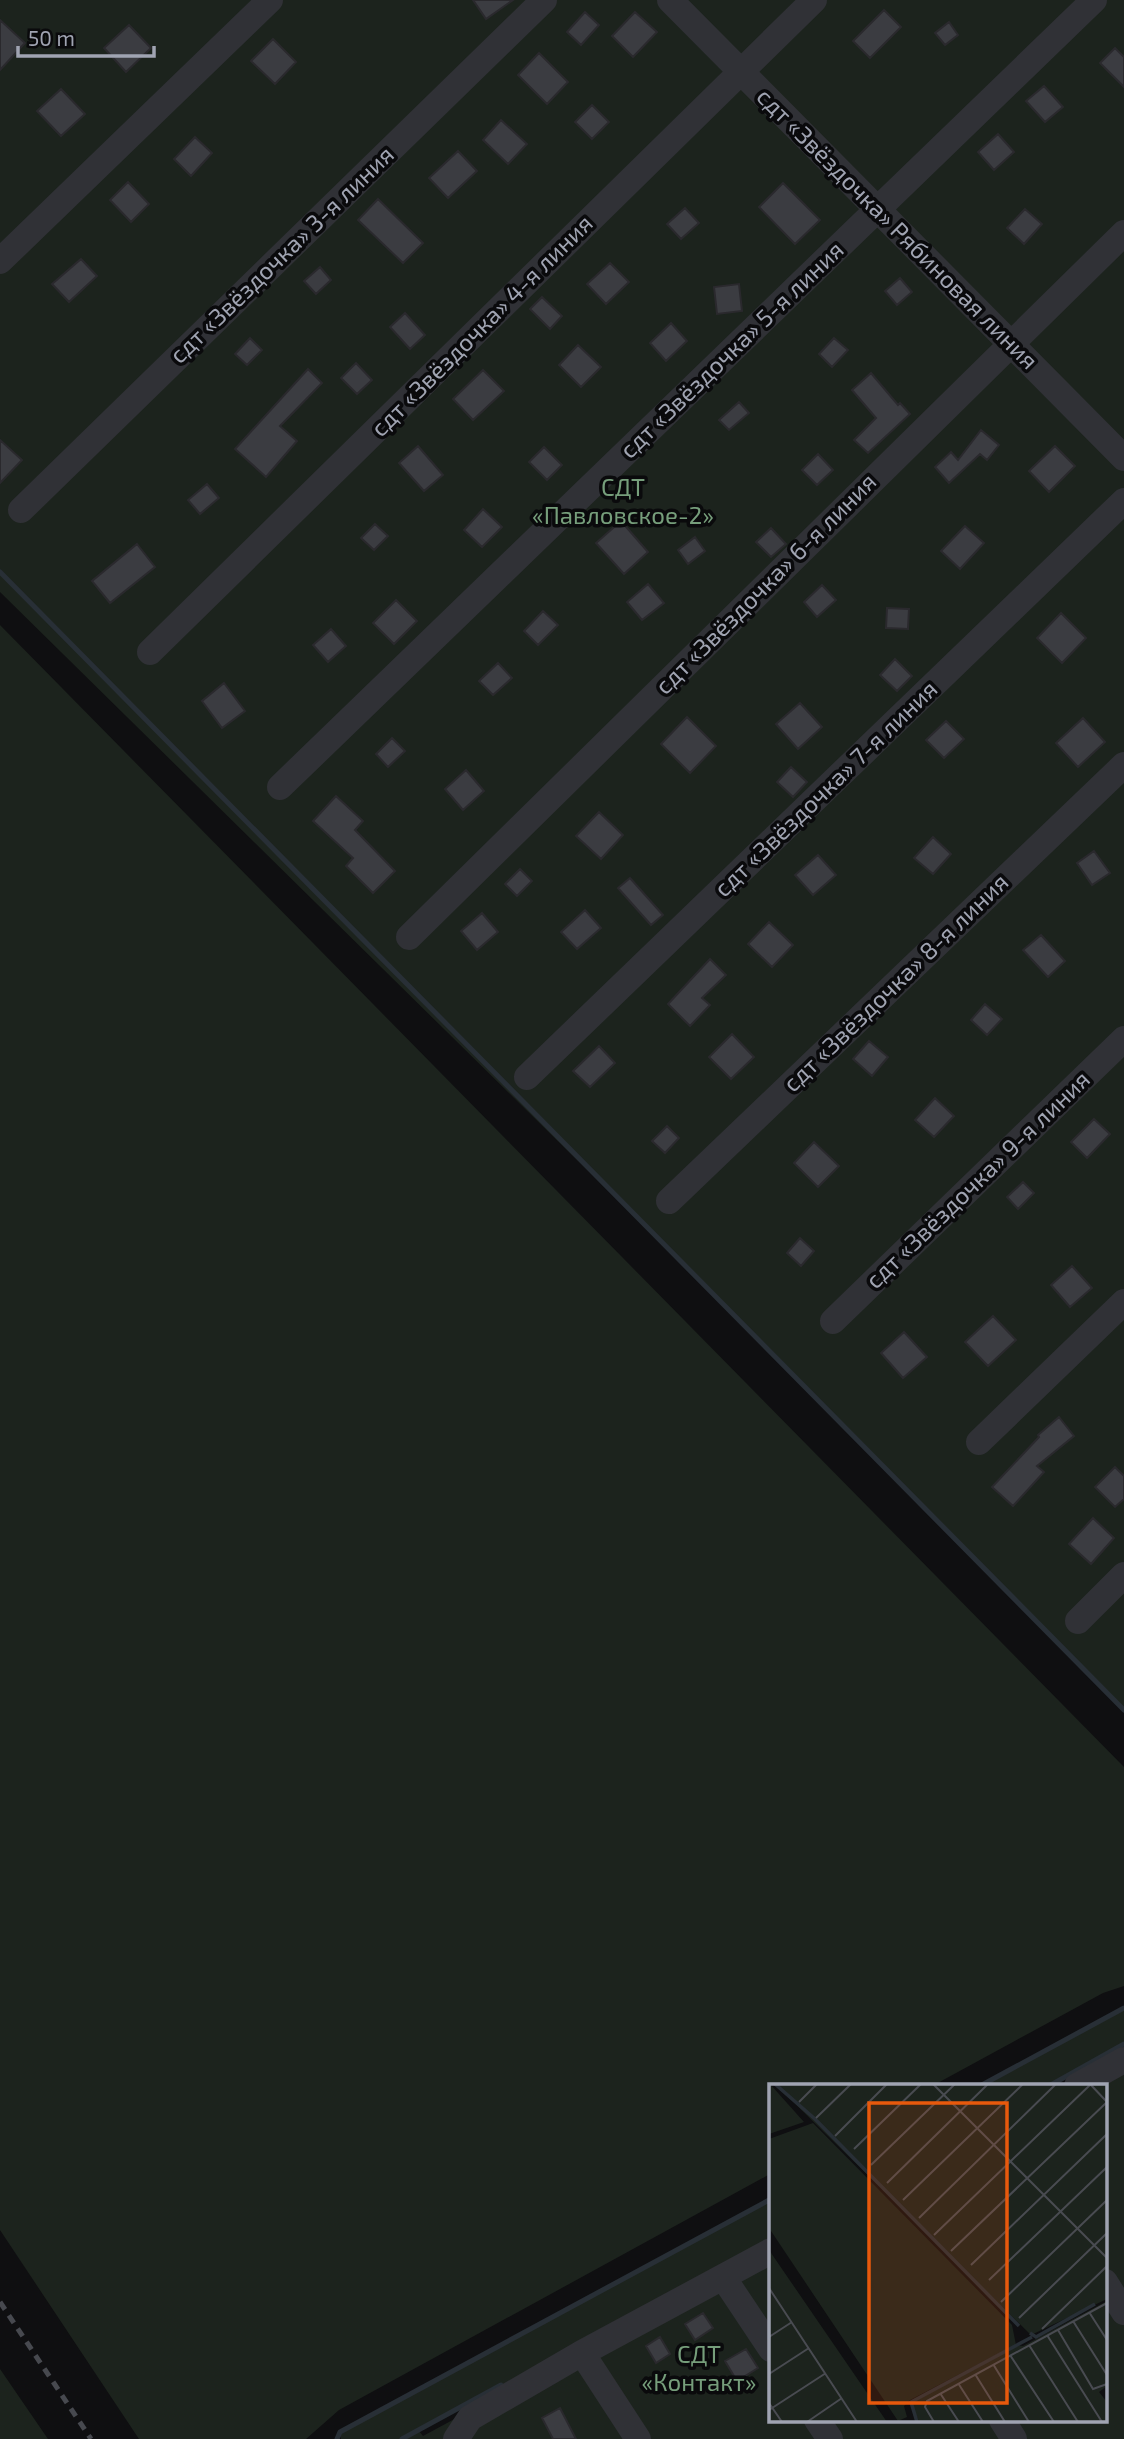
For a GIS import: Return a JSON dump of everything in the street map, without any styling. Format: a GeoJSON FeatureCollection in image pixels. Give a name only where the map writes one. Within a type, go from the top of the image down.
{"type":"FeatureCollection","features":[{"type":"Feature","properties":{"kind":"street"},"geometry":{"type":"LineString","coordinates":[[0,261],[270,0]]}},
{"type":"Feature","properties":{"kind":"street","name":"сдт «Звёздочка» 3-я линия"},"geometry":{"type":"LineString","coordinates":[[21,510],[544,0]]}},
{"type":"Feature","properties":{"kind":"street","name":"сдт «Звёздочка» Рябиновая линия"},"geometry":{"type":"LineString","coordinates":[[670,0],[1124,458]]}},
{"type":"Feature","properties":{"kind":"street","name":"сдт «Звёздочка» 4-я линия"},"geometry":{"type":"LineString","coordinates":[[150,652],[814,0]]}},
{"type":"Feature","properties":{"kind":"street","name":"сдт «Звёздочка» 5-я линия"},"geometry":{"type":"LineString","coordinates":[[280,787],[1094,0]]}},
{"type":"Feature","properties":{"kind":"street","name":"сдт «Звёздочка» 6-я линия"},"geometry":{"type":"LineString","coordinates":[[409,937],[1124,233]]}},
{"type":"Feature","properties":{"kind":"street","name":"сдт «Звёздочка» 7-я линия"},"geometry":{"type":"LineString","coordinates":[[527,1077],[1124,501]]}},
{"type":"Feature","properties":{"kind":"street","name":"сдт «Звёздочка» 8-я линия"},"geometry":{"type":"LineString","coordinates":[[669,1201],[1124,765]]}},
{"type":"Feature","properties":{"kind":"street","name":"сдт «Звёздочка» 9-я линия"},"geometry":{"type":"LineString","coordinates":[[833,1321],[1124,1039]]}},
{"type":"Feature","properties":{"kind":"street"},"geometry":{"type":"LineString","coordinates":[[979,1442],[1124,1302]]}},
{"type":"Feature","properties":{"kind":"street"},"geometry":{"type":"LineString","coordinates":[[1077,1620],[1124,1575]]}},
{"type":"Feature","properties":{"kind":"street"},"geometry":{"type":"LineString","coordinates":[[1079,2084],[1124,2060]]}},
{"type":"Feature","properties":{"kind":"street"},"geometry":{"type":"LineString","coordinates":[[456,2439],[470,2418],[582,2353],[769,2252]]}},
{"type":"Feature","properties":{"kind":"street"},"geometry":{"type":"LineString","coordinates":[[723,2277],[769,2346]]}},
{"type":"Feature","properties":{"kind":"street"},"geometry":{"type":"LineString","coordinates":[[1106,2283],[1124,2312]]}},
{"type":"Feature","properties":{"kind":"street"},"geometry":{"type":"LineString","coordinates":[[582,2353],[638,2439]]}},
{"type":"Feature","properties":{"kind":"street"},"geometry":{"type":"LineString","coordinates":[[818,2422],[830,2439]]}},
{"type":"Feature","properties":{"kind":"street"},"geometry":{"type":"LineString","coordinates":[[1003,2422],[1014,2439]]}},
{"type":"Feature","properties":{"kind":"green space","name":"СДТ «Павловское-2»"},"geometry":{"type":"Polygon","coordinates":[[[0,0],[1124,0],[1124,1710],[699,1280],[0,592],[0,0]]]}},
{"type":"Feature","properties":{"kind":"green space"},"geometry":{"type":"Polygon","coordinates":[[[0,625],[1124,1767],[1124,1986],[1103,1993],[936,2084],[769,2084],[769,2175],[339,2410],[306,2439],[139,2439],[0,2230],[0,625]]]}},
{"type":"Feature","properties":{"kind":"green space"},"geometry":{"type":"Polygon","coordinates":[[[1124,2008],[1124,2044],[1051,2084],[982,2084],[1124,2008]]]}},
{"type":"Feature","properties":{"kind":"green space","name":"СДТ «Контакт»"},"geometry":{"type":"Polygon","coordinates":[[[1124,2056],[1124,2439],[341,2439],[340,2432],[769,2200],[769,2239],[419,2431],[423,2436],[769,2250],[769,2422],[1106,2422],[1106,2084],[1124,2056]]]}},
{"type":"Feature","properties":{"kind":"green space"},"geometry":{"type":"Polygon","coordinates":[[[0,2369],[48,2439],[0,2439],[0,2369]]]}},
{"type":"Feature","properties":{"kind":"building"},"geometry":{"type":"Polygon","coordinates":[[[473,0],[513,0],[486,19],[473,0]]]}},
{"type":"Feature","properties":{"kind":"building"},"geometry":{"type":"Polygon","coordinates":[[[884,10],[901,27],[870,58],[853,41],[884,10]]]}},
{"type":"Feature","properties":{"kind":"building"},"geometry":{"type":"Polygon","coordinates":[[[585,12],[599,25],[581,45],[567,32],[585,12]]]}},
{"type":"Feature","properties":{"kind":"building"},"geometry":{"type":"Polygon","coordinates":[[[635,12],[657,32],[633,57],[612,36],[635,12]]]}},
{"type":"Feature","properties":{"kind":"building"},"geometry":{"type":"Polygon","coordinates":[[[0,20],[25,43],[0,70],[0,20]]]}},
{"type":"Feature","properties":{"kind":"building"},"geometry":{"type":"Polygon","coordinates":[[[949,22],[958,35],[945,45],[935,33],[949,22]]]}},
{"type":"Feature","properties":{"kind":"building"},"geometry":{"type":"Polygon","coordinates":[[[129,25],[151,48],[126,72],[104,48],[129,25]]]}},
{"type":"Feature","properties":{"kind":"building"},"geometry":{"type":"Polygon","coordinates":[[[273,39],[296,62],[275,84],[251,61],[273,39]]]}},
{"type":"Feature","properties":{"kind":"building"},"geometry":{"type":"Polygon","coordinates":[[[1115,48],[1124,57],[1124,87],[1100,63],[1115,48]]]}},
{"type":"Feature","properties":{"kind":"building"},"geometry":{"type":"Polygon","coordinates":[[[539,53],[568,82],[547,104],[518,75],[539,53]]]}},
{"type":"Feature","properties":{"kind":"building"},"geometry":{"type":"Polygon","coordinates":[[[1044,86],[1063,107],[1045,122],[1026,101],[1044,86]]]}},
{"type":"Feature","properties":{"kind":"building"},"geometry":{"type":"Polygon","coordinates":[[[61,89],[85,114],[61,136],[37,111],[61,89]]]}},
{"type":"Feature","properties":{"kind":"building"},"geometry":{"type":"Polygon","coordinates":[[[592,105],[609,122],[592,139],[575,122],[592,105]]]}},
{"type":"Feature","properties":{"kind":"building"},"geometry":{"type":"Polygon","coordinates":[[[501,120],[527,144],[508,164],[483,140],[501,120]]]}},
{"type":"Feature","properties":{"kind":"building"},"geometry":{"type":"Polygon","coordinates":[[[998,134],[1014,152],[994,170],[978,152],[998,134]]]}},
{"type":"Feature","properties":{"kind":"building"},"geometry":{"type":"Polygon","coordinates":[[[195,137],[212,153],[191,176],[174,159],[195,137]]]}},
{"type":"Feature","properties":{"kind":"building"},"geometry":{"type":"Polygon","coordinates":[[[458,151],[477,171],[448,198],[429,178],[458,151]]]}},
{"type":"Feature","properties":{"kind":"building"},"geometry":{"type":"Polygon","coordinates":[[[128,182],[149,204],[131,222],[110,200],[128,182]]]}},
{"type":"Feature","properties":{"kind":"building"},"geometry":{"type":"Polygon","coordinates":[[[783,183],[820,220],[795,244],[759,207],[783,183]]]}},
{"type":"Feature","properties":{"kind":"building"},"geometry":{"type":"Polygon","coordinates":[[[378,199],[423,243],[403,263],[358,220],[378,199]]]}},
{"type":"Feature","properties":{"kind":"building"},"geometry":{"type":"Polygon","coordinates":[[[685,208],[699,223],[681,239],[667,224],[685,208]]]}},
{"type":"Feature","properties":{"kind":"building"},"geometry":{"type":"Polygon","coordinates":[[[1025,209],[1042,224],[1024,244],[1007,228],[1025,209]]]}},
{"type":"Feature","properties":{"kind":"building"},"geometry":{"type":"Polygon","coordinates":[[[81,259],[97,276],[69,302],[52,284],[81,259]]]}},
{"type":"Feature","properties":{"kind":"building"},"geometry":{"type":"Polygon","coordinates":[[[610,263],[629,282],[606,304],[587,284],[610,263]]]}},
{"type":"Feature","properties":{"kind":"building"},"geometry":{"type":"Polygon","coordinates":[[[320,267],[331,280],[316,294],[304,281],[320,267]]]}},
{"type":"Feature","properties":{"kind":"building"},"geometry":{"type":"Polygon","coordinates":[[[900,278],[912,292],[897,305],[885,291],[900,278]]]}},
{"type":"Feature","properties":{"kind":"building"},"geometry":{"type":"Polygon","coordinates":[[[739,284],[742,311],[717,314],[714,287],[739,284]]]}},
{"type":"Feature","properties":{"kind":"building"},"geometry":{"type":"Polygon","coordinates":[[[542,297],[562,316],[550,329],[530,309],[542,297]]]}},
{"type":"Feature","properties":{"kind":"building"},"geometry":{"type":"Polygon","coordinates":[[[405,313],[425,335],[410,349],[390,327],[405,313]]]}},
{"type":"Feature","properties":{"kind":"building"},"geometry":{"type":"Polygon","coordinates":[[[671,323],[687,341],[666,361],[650,343],[671,323]]]}},
{"type":"Feature","properties":{"kind":"building"},"geometry":{"type":"Polygon","coordinates":[[[250,338],[262,350],[247,365],[235,354],[250,338]]]}},
{"type":"Feature","properties":{"kind":"building"},"geometry":{"type":"Polygon","coordinates":[[[834,338],[848,350],[832,367],[819,354],[834,338]]]}},
{"type":"Feature","properties":{"kind":"building"},"geometry":{"type":"Polygon","coordinates":[[[578,345],[601,367],[581,387],[559,365],[578,345]]]}},
{"type":"Feature","properties":{"kind":"building"},"geometry":{"type":"Polygon","coordinates":[[[356,363],[372,380],[357,394],[341,378],[356,363]]]}},
{"type":"Feature","properties":{"kind":"building"},"geometry":{"type":"Polygon","coordinates":[[[308,369],[322,383],[280,426],[297,441],[266,477],[235,449],[308,369]]]}},
{"type":"Feature","properties":{"kind":"building"},"geometry":{"type":"Polygon","coordinates":[[[483,370],[504,391],[473,420],[453,399],[483,370]]]}},
{"type":"Feature","properties":{"kind":"building"},"geometry":{"type":"Polygon","coordinates":[[[871,373],[898,405],[900,403],[910,414],[868,453],[854,440],[876,418],[852,390],[871,373]]]}},
{"type":"Feature","properties":{"kind":"building"},"geometry":{"type":"Polygon","coordinates":[[[739,402],[749,413],[729,430],[719,420],[739,402]]]}},
{"type":"Feature","properties":{"kind":"building"},"geometry":{"type":"Polygon","coordinates":[[[981,430],[999,445],[987,460],[980,454],[949,483],[935,467],[951,452],[958,460],[981,430]]]}},
{"type":"Feature","properties":{"kind":"building"},"geometry":{"type":"Polygon","coordinates":[[[0,440],[22,460],[0,483],[0,440]]]}},
{"type":"Feature","properties":{"kind":"building"},"geometry":{"type":"Polygon","coordinates":[[[418,446],[443,475],[424,491],[399,463],[418,446]]]}},
{"type":"Feature","properties":{"kind":"building"},"geometry":{"type":"Polygon","coordinates":[[[1055,446],[1075,466],[1049,492],[1029,471],[1055,446]]]}},
{"type":"Feature","properties":{"kind":"building"},"geometry":{"type":"Polygon","coordinates":[[[544,447],[562,465],[547,480],[529,462],[544,447]]]}},
{"type":"Feature","properties":{"kind":"building"},"geometry":{"type":"Polygon","coordinates":[[[818,454],[833,470],[817,485],[802,470],[818,454]]]}},
{"type":"Feature","properties":{"kind":"building"},"geometry":{"type":"Polygon","coordinates":[[[207,484],[219,498],[200,514],[188,500],[207,484]]]}},
{"type":"Feature","properties":{"kind":"building"},"geometry":{"type":"Polygon","coordinates":[[[483,509],[502,527],[482,547],[464,530],[483,509]]]}},
{"type":"Feature","properties":{"kind":"building"},"geometry":{"type":"Polygon","coordinates":[[[621,521],[648,552],[624,574],[596,543],[621,521]]]}},
{"type":"Feature","properties":{"kind":"building"},"geometry":{"type":"Polygon","coordinates":[[[375,524],[388,536],[374,550],[361,538],[375,524]]]}},
{"type":"Feature","properties":{"kind":"building"},"geometry":{"type":"Polygon","coordinates":[[[965,526],[984,543],[960,569],[941,551],[965,526]]]}},
{"type":"Feature","properties":{"kind":"building"},"geometry":{"type":"Polygon","coordinates":[[[771,528],[786,544],[771,557],[756,542],[771,528]]]}},
{"type":"Feature","properties":{"kind":"building"},"geometry":{"type":"Polygon","coordinates":[[[695,537],[705,551],[688,564],[678,550],[695,537]]]}},
{"type":"Feature","properties":{"kind":"building"},"geometry":{"type":"Polygon","coordinates":[[[137,544],[155,567],[110,603],[92,581],[137,544]]]}},
{"type":"Feature","properties":{"kind":"building"},"geometry":{"type":"Polygon","coordinates":[[[648,584],[664,603],[642,620],[627,602],[648,584]]]}},
{"type":"Feature","properties":{"kind":"building"},"geometry":{"type":"Polygon","coordinates":[[[822,585],[836,600],[817,617],[804,602],[822,585]]]}},
{"type":"Feature","properties":{"kind":"building"},"geometry":{"type":"Polygon","coordinates":[[[396,600],[417,621],[394,644],[373,623],[396,600]]]}},
{"type":"Feature","properties":{"kind":"building"},"geometry":{"type":"Polygon","coordinates":[[[887,608],[909,609],[908,629],[886,628],[887,608]]]}},
{"type":"Feature","properties":{"kind":"building"},"geometry":{"type":"Polygon","coordinates":[[[543,611],[558,625],[538,645],[524,631],[543,611]]]}},
{"type":"Feature","properties":{"kind":"building"},"geometry":{"type":"Polygon","coordinates":[[[1061,613],[1086,638],[1062,663],[1037,638],[1061,613]]]}},
{"type":"Feature","properties":{"kind":"building"},"geometry":{"type":"Polygon","coordinates":[[[331,629],[346,646],[328,662],[313,645],[331,629]]]}},
{"type":"Feature","properties":{"kind":"building"},"geometry":{"type":"Polygon","coordinates":[[[895,659],[912,676],[897,691],[880,675],[895,659]]]}},
{"type":"Feature","properties":{"kind":"building"},"geometry":{"type":"Polygon","coordinates":[[[498,663],[512,678],[493,695],[479,681],[498,663]]]}},
{"type":"Feature","properties":{"kind":"building"},"geometry":{"type":"Polygon","coordinates":[[[224,683],[245,711],[222,728],[202,701],[224,683]]]}},
{"type":"Feature","properties":{"kind":"building"},"geometry":{"type":"Polygon","coordinates":[[[800,703],[822,727],[798,749],[776,724],[800,703]]]}},
{"type":"Feature","properties":{"kind":"building"},"geometry":{"type":"Polygon","coordinates":[[[687,717],[716,746],[690,773],[661,744],[687,717]]]}},
{"type":"Feature","properties":{"kind":"building"},"geometry":{"type":"Polygon","coordinates":[[[1083,718],[1105,742],[1078,767],[1056,743],[1083,718]]]}},
{"type":"Feature","properties":{"kind":"building"},"geometry":{"type":"Polygon","coordinates":[[[946,721],[964,739],[944,758],[926,740],[946,721]]]}},
{"type":"Feature","properties":{"kind":"building"},"geometry":{"type":"Polygon","coordinates":[[[392,738],[405,751],[388,767],[376,754],[392,738]]]}},
{"type":"Feature","properties":{"kind":"building"},"geometry":{"type":"Polygon","coordinates":[[[791,767],[807,782],[793,797],[777,782],[791,767]]]}},
{"type":"Feature","properties":{"kind":"building"},"geometry":{"type":"Polygon","coordinates":[[[466,770],[484,791],[463,810],[445,789],[466,770]]]}},
{"type":"Feature","properties":{"kind":"building"},"geometry":{"type":"Polygon","coordinates":[[[336,796],[363,821],[355,830],[395,871],[373,893],[346,866],[353,858],[313,821],[336,796]]]}},
{"type":"Feature","properties":{"kind":"building"},"geometry":{"type":"Polygon","coordinates":[[[599,812],[623,835],[601,859],[576,836],[599,812]]]}},
{"type":"Feature","properties":{"kind":"building"},"geometry":{"type":"Polygon","coordinates":[[[933,837],[951,854],[933,874],[914,858],[933,837]]]}},
{"type":"Feature","properties":{"kind":"building"},"geometry":{"type":"Polygon","coordinates":[[[1094,851],[1110,873],[1092,885],[1077,863],[1094,851]]]}},
{"type":"Feature","properties":{"kind":"building"},"geometry":{"type":"Polygon","coordinates":[[[818,855],[836,875],[813,895],[795,875],[818,855]]]}},
{"type":"Feature","properties":{"kind":"building"},"geometry":{"type":"Polygon","coordinates":[[[520,869],[532,881],[517,896],[505,884],[520,869]]]}},
{"type":"Feature","properties":{"kind":"building"},"geometry":{"type":"Polygon","coordinates":[[[630,878],[663,915],[651,925],[618,888],[630,878]]]}},
{"type":"Feature","properties":{"kind":"building"},"geometry":{"type":"Polygon","coordinates":[[[585,910],[601,928],[577,949],[561,932],[585,910]]]}},
{"type":"Feature","properties":{"kind":"building"},"geometry":{"type":"Polygon","coordinates":[[[482,913],[498,932],[477,950],[461,931],[482,913]]]}},
{"type":"Feature","properties":{"kind":"building"},"geometry":{"type":"Polygon","coordinates":[[[769,922],[793,945],[772,967],[748,944],[769,922]]]}},
{"type":"Feature","properties":{"kind":"building"},"geometry":{"type":"Polygon","coordinates":[[[1041,935],[1065,961],[1048,977],[1023,950],[1041,935]]]}},
{"type":"Feature","properties":{"kind":"building"},"geometry":{"type":"Polygon","coordinates":[[[710,959],[726,975],[702,998],[710,1005],[690,1026],[668,1004],[710,959]]]}},
{"type":"Feature","properties":{"kind":"building"},"geometry":{"type":"Polygon","coordinates":[[[985,1004],[1002,1019],[987,1035],[971,1020],[985,1004]]]}},
{"type":"Feature","properties":{"kind":"building"},"geometry":{"type":"Polygon","coordinates":[[[732,1034],[754,1057],[731,1079],[709,1057],[732,1034]]]}},
{"type":"Feature","properties":{"kind":"building"},"geometry":{"type":"Polygon","coordinates":[[[869,1041],[888,1057],[872,1076],[853,1059],[869,1041]]]}},
{"type":"Feature","properties":{"kind":"building"},"geometry":{"type":"Polygon","coordinates":[[[599,1046],[615,1063],[590,1087],[573,1071],[599,1046]]]}},
{"type":"Feature","properties":{"kind":"building"},"geometry":{"type":"Polygon","coordinates":[[[935,1098],[954,1116],[934,1137],[915,1120],[935,1098]]]}},
{"type":"Feature","properties":{"kind":"building"},"geometry":{"type":"Polygon","coordinates":[[[1094,1119],[1110,1134],[1087,1158],[1071,1142],[1094,1119]]]}},
{"type":"Feature","properties":{"kind":"building"},"geometry":{"type":"Polygon","coordinates":[[[667,1126],[679,1138],[665,1153],[652,1141],[667,1126]]]}},
{"type":"Feature","properties":{"kind":"building"},"geometry":{"type":"Polygon","coordinates":[[[814,1142],[839,1166],[818,1187],[794,1163],[814,1142]]]}},
{"type":"Feature","properties":{"kind":"building"},"geometry":{"type":"Polygon","coordinates":[[[1023,1182],[1034,1193],[1018,1209],[1007,1197],[1023,1182]]]}},
{"type":"Feature","properties":{"kind":"building"},"geometry":{"type":"Polygon","coordinates":[[[800,1238],[814,1251],[801,1266],[787,1253],[800,1238]]]}},
{"type":"Feature","properties":{"kind":"building"},"geometry":{"type":"Polygon","coordinates":[[[1072,1266],[1092,1288],[1070,1307],[1051,1285],[1072,1266]]]}},
{"type":"Feature","properties":{"kind":"building"},"geometry":{"type":"Polygon","coordinates":[[[993,1316],[1016,1340],[988,1366],[965,1342],[993,1316]]]}},
{"type":"Feature","properties":{"kind":"building"},"geometry":{"type":"Polygon","coordinates":[[[904,1332],[927,1357],[903,1378],[881,1353],[904,1332]]]}},
{"type":"Feature","properties":{"kind":"building"},"geometry":{"type":"Polygon","coordinates":[[[1059,1417],[1074,1436],[1037,1466],[1044,1472],[1013,1506],[992,1487],[1038,1435],[1059,1417]]]}},
{"type":"Feature","properties":{"kind":"building"},"geometry":{"type":"Polygon","coordinates":[[[1115,1467],[1124,1476],[1124,1499],[1115,1507],[1095,1487],[1115,1467]]]}},
{"type":"Feature","properties":{"kind":"building"},"geometry":{"type":"Polygon","coordinates":[[[1093,1518],[1114,1538],[1091,1564],[1069,1544],[1093,1518]]]}},
{"type":"Feature","properties":{"kind":"building"},"geometry":{"type":"Polygon","coordinates":[[[703,2313],[713,2328],[695,2340],[685,2324],[703,2313]]]}},
{"type":"Feature","properties":{"kind":"building"},"geometry":{"type":"Polygon","coordinates":[[[660,2337],[670,2354],[656,2363],[646,2346],[660,2337]]]}},
{"type":"Feature","properties":{"kind":"building"},"geometry":{"type":"Polygon","coordinates":[[[746,2349],[758,2368],[737,2381],[725,2361],[746,2349]]]}},
{"type":"Feature","properties":{"kind":"building"},"geometry":{"type":"Polygon","coordinates":[[[560,2408],[576,2439],[553,2439],[542,2418],[560,2408]]]}},
{"type":"Feature","properties":{"kind":"waterway"},"geometry":{"type":"LineString","coordinates":[[0,572],[1124,1710]]}},
{"type":"Feature","properties":{"kind":"waterway"},"geometry":{"type":"LineString","coordinates":[[984,2084],[1124,2008]]}},
{"type":"Feature","properties":{"kind":"waterway"},"geometry":{"type":"LineString","coordinates":[[1053,2084],[1124,2044]]}},
{"type":"Feature","properties":{"kind":"waterway"},"geometry":{"type":"LineString","coordinates":[[337,2439],[340,2432],[769,2200]]}},
{"type":"Feature","properties":{"kind":"waterway"},"geometry":{"type":"LineString","coordinates":[[402,2439],[501,2385]]}},
{"type":"Feature","properties":{"kind":"railway"},"geometry":{"type":"LineString","coordinates":[[0,2302],[91,2439]]}}]}
